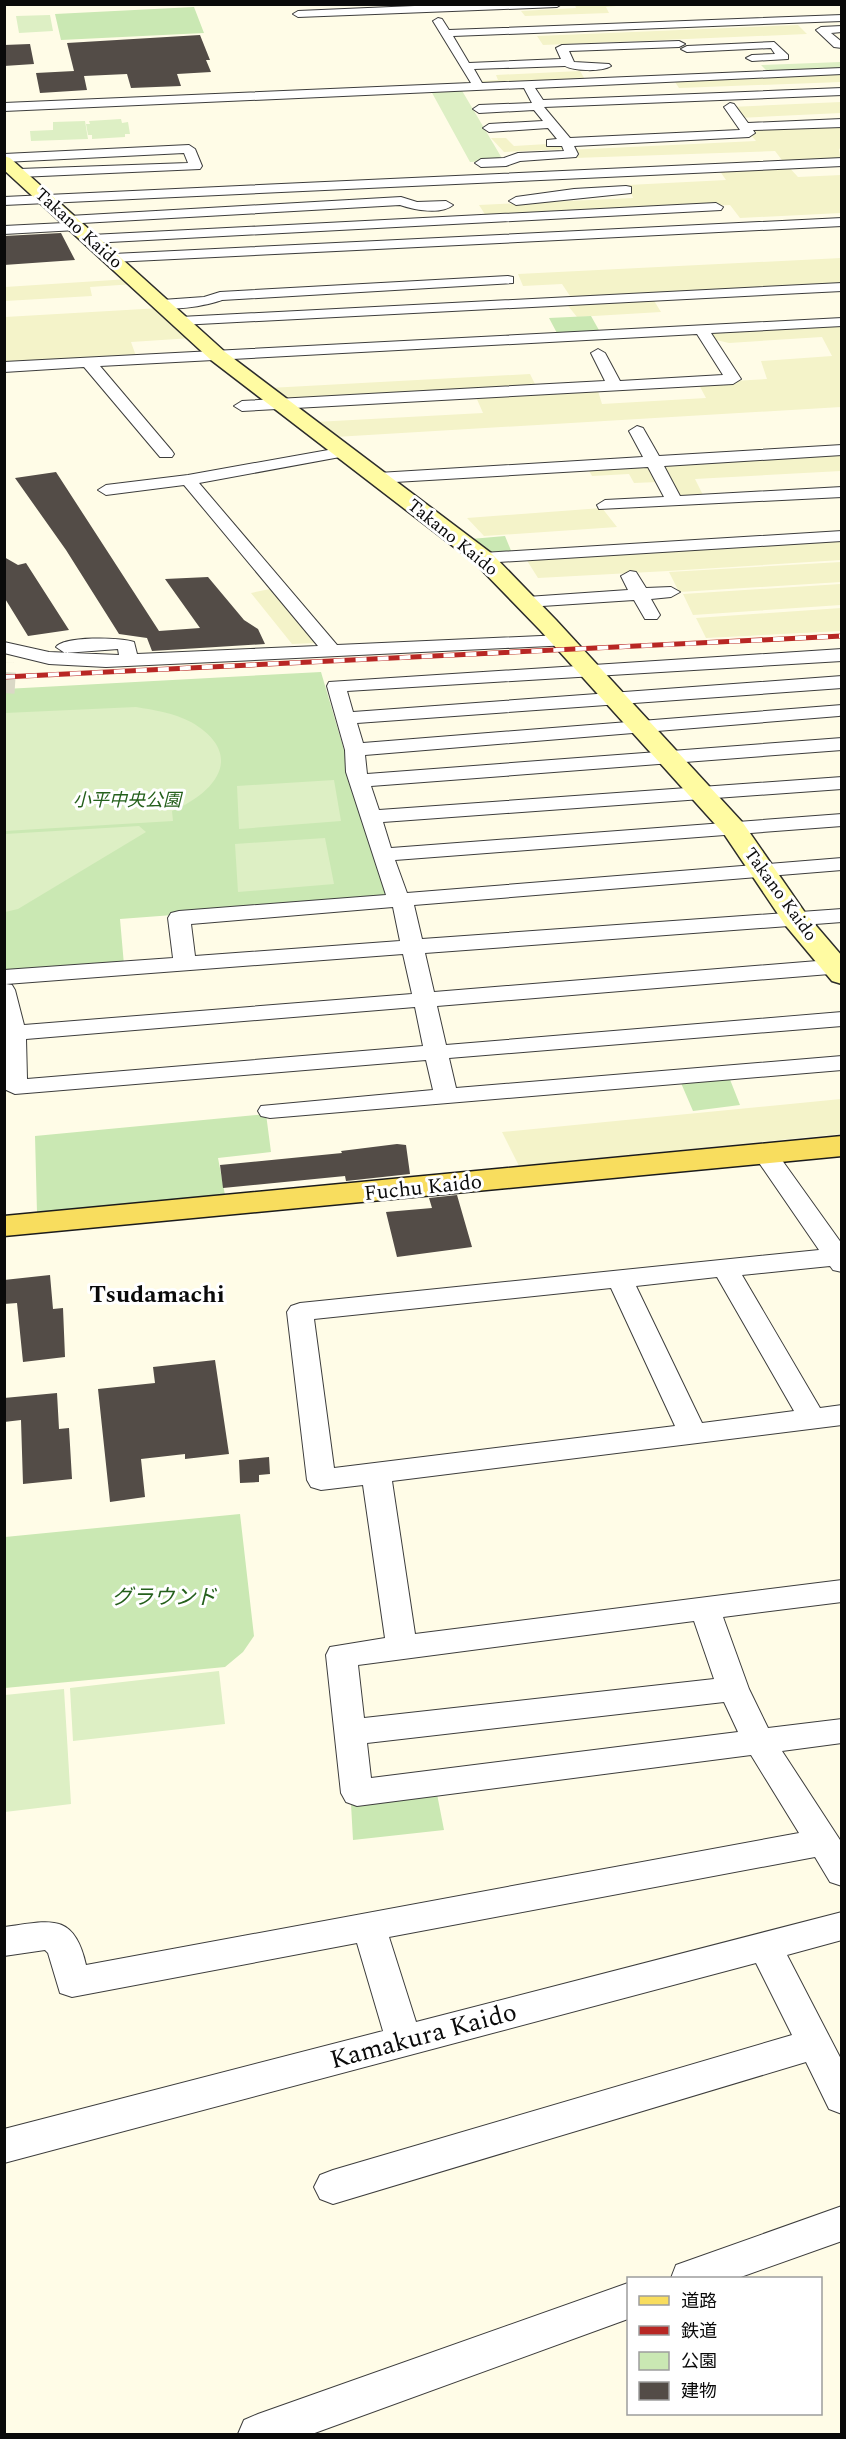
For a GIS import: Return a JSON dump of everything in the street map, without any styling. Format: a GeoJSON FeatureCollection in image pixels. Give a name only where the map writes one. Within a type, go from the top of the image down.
{"type":"FeatureCollection","features":[{"type":"Feature","properties":{"kind":"main road","name":"Fuchu Kaido"},"geometry":{"type":"LineString","coordinates":[[4,1227],[842,1146]]}},
{"type":"Feature","properties":{"kind":"street"},"geometry":{"type":"LineString","coordinates":[[297,11],[353,7],[558,4]]}},
{"type":"Feature","properties":{"kind":"street"},"geometry":{"type":"LineString","coordinates":[[481,6],[491,18]]}},
{"type":"Feature","properties":{"kind":"street"},"geometry":{"type":"LineString","coordinates":[[406,8],[414,21]]}},
{"type":"Feature","properties":{"kind":"street"},"geometry":{"type":"LineString","coordinates":[[650,12],[711,77]]}},
{"type":"Feature","properties":{"kind":"street"},"geometry":{"type":"LineString","coordinates":[[446,33],[842,18]]}},
{"type":"Feature","properties":{"kind":"street"},"geometry":{"type":"LineString","coordinates":[[322,24],[438,20],[479,87]]}},
{"type":"Feature","properties":{"kind":"street"},"geometry":{"type":"LineString","coordinates":[[842,29],[821,30],[838,45],[842,45]]}},
{"type":"Feature","properties":{"kind":"street"},"geometry":{"type":"LineString","coordinates":[[806,36],[827,35]]}},
{"type":"Feature","properties":{"kind":"street"},"geometry":{"type":"LineString","coordinates":[[694,61],[784,57],[765,37],[786,36]]}},
{"type":"Feature","properties":{"kind":"street"},"geometry":{"type":"LineString","coordinates":[[621,65],[587,67],[570,65],[562,48],[774,45]]}},
{"type":"Feature","properties":{"kind":"street"},"geometry":{"type":"LineString","coordinates":[[468,66],[568,62]]}},
{"type":"Feature","properties":{"kind":"street"},"geometry":{"type":"LineString","coordinates":[[4,107],[842,71]]}},
{"type":"Feature","properties":{"kind":"street"},"geometry":{"type":"LineString","coordinates":[[470,164],[506,162],[518,157],[572,154],[527,84]]}},
{"type":"Feature","properties":{"kind":"street"},"geometry":{"type":"LineString","coordinates":[[489,128],[549,117],[842,91]]}},
{"type":"Feature","properties":{"kind":"street"},"geometry":{"type":"LineString","coordinates":[[735,118],[842,102]]}},
{"type":"Feature","properties":{"kind":"street"},"geometry":{"type":"LineString","coordinates":[[479,109],[549,117],[735,118],[842,123]]}},
{"type":"Feature","properties":{"kind":"street"},"geometry":{"type":"LineString","coordinates":[[514,145],[749,133],[735,118]]}},
{"type":"Feature","properties":{"kind":"street"},"geometry":{"type":"LineString","coordinates":[[4,159],[189,149],[196,165],[18,173]]}},
{"type":"Feature","properties":{"kind":"street","name":"Takano Kaido"},"geometry":{"type":"LineString","coordinates":[[4,159],[218,356],[483,558],[527,602],[637,725],[734,828],[796,920],[839,969]]}},
{"type":"Feature","properties":{"kind":"street"},"geometry":{"type":"LineString","coordinates":[[4,201],[842,162]]}},
{"type":"Feature","properties":{"kind":"street"},"geometry":{"type":"LineString","coordinates":[[31,185],[199,177]]}},
{"type":"Feature","properties":{"kind":"street"},"geometry":{"type":"LineString","coordinates":[[238,189],[244,209]]}},
{"type":"Feature","properties":{"kind":"street"},"geometry":{"type":"LineString","coordinates":[[496,202],[626,190]]}},
{"type":"Feature","properties":{"kind":"street"},"geometry":{"type":"LineString","coordinates":[[4,230],[244,209],[401,201],[416,206],[462,204]]}},
{"type":"Feature","properties":{"kind":"street"},"geometry":{"type":"LineString","coordinates":[[91,239],[716,207]]}},
{"type":"Feature","properties":{"kind":"street"},"geometry":{"type":"LineString","coordinates":[[113,258],[842,222]]}},
{"type":"Feature","properties":{"kind":"street"},"geometry":{"type":"LineString","coordinates":[[162,304],[206,301],[220,296],[508,280]]}},
{"type":"Feature","properties":{"kind":"street"},"geometry":{"type":"LineString","coordinates":[[180,321],[842,287]]}},
{"type":"Feature","properties":{"kind":"street"},"geometry":{"type":"LineString","coordinates":[[4,367],[842,322]]}},
{"type":"Feature","properties":{"kind":"street"},"geometry":{"type":"LineString","coordinates":[[242,406],[733,379],[701,329]]}},
{"type":"Feature","properties":{"kind":"street"},"geometry":{"type":"LineString","coordinates":[[363,348],[372,366]]}},
{"type":"Feature","properties":{"kind":"street"},"geometry":{"type":"LineString","coordinates":[[598,353],[615,386]]}},
{"type":"Feature","properties":{"kind":"street"},"geometry":{"type":"LineString","coordinates":[[88,362],[166,454]]}},
{"type":"Feature","properties":{"kind":"street"},"geometry":{"type":"LineString","coordinates":[[637,431],[675,502]]}},
{"type":"Feature","properties":{"kind":"street"},"geometry":{"type":"LineString","coordinates":[[378,478],[842,450]]}},
{"type":"Feature","properties":{"kind":"street"},"geometry":{"type":"LineString","coordinates":[[106,489],[188,480],[345,452]]}},
{"type":"Feature","properties":{"kind":"street"},"geometry":{"type":"LineString","coordinates":[[188,480],[332,651]]}},
{"type":"Feature","properties":{"kind":"street"},"geometry":{"type":"LineString","coordinates":[[605,505],[842,492]]}},
{"type":"Feature","properties":{"kind":"street"},"geometry":{"type":"LineString","coordinates":[[483,558],[842,536]]}},
{"type":"Feature","properties":{"kind":"street"},"geometry":{"type":"LineString","coordinates":[[630,576],[651,615]]}},
{"type":"Feature","properties":{"kind":"street"},"geometry":{"type":"LineString","coordinates":[[527,602],[671,592]]}},
{"type":"Feature","properties":{"kind":"street"},"geometry":{"type":"LineString","coordinates":[[4,648],[50,658],[129,660],[563,641]]}},
{"type":"Feature","properties":{"kind":"street"},"geometry":{"type":"LineString","coordinates":[[446,1095],[402,901],[395,892],[359,781],[355,750],[336,686],[842,655]]}},
{"type":"Feature","properties":{"kind":"street"},"geometry":{"type":"LineString","coordinates":[[347,718],[842,682]]}},
{"type":"Feature","properties":{"kind":"street"},"geometry":{"type":"LineString","coordinates":[[355,750],[839,710]]}},
{"type":"Feature","properties":{"kind":"street"},"geometry":{"type":"LineString","coordinates":[[359,781],[842,744]]}},
{"type":"Feature","properties":{"kind":"street"},"geometry":{"type":"LineString","coordinates":[[371,817],[842,783]]}},
{"type":"Feature","properties":{"kind":"street"},"geometry":{"type":"LineString","coordinates":[[383,855],[842,820]]}},
{"type":"Feature","properties":{"kind":"street"},"geometry":{"type":"LineString","coordinates":[[184,964],[179,918],[842,864]]}},
{"type":"Feature","properties":{"kind":"street"},"geometry":{"type":"LineString","coordinates":[[4,977],[842,915]]}},
{"type":"Feature","properties":{"kind":"street"},"geometry":{"type":"LineString","coordinates":[[14,1033],[424,999],[839,969]]}},
{"type":"Feature","properties":{"kind":"street"},"geometry":{"type":"LineString","coordinates":[[4,990],[14,1033],[15,1087],[842,1019]]}},
{"type":"Feature","properties":{"kind":"street"},"geometry":{"type":"LineString","coordinates":[[270,1111],[842,1063]]}},
{"type":"Feature","properties":{"kind":"street"},"geometry":{"type":"LineString","coordinates":[[765,1154],[840,1259]]}},
{"type":"Feature","properties":{"kind":"street"},"geometry":{"type":"LineString","coordinates":[[840,1259],[725,1268],[300,1312],[321,1480],[842,1415]]}},
{"type":"Feature","properties":{"kind":"street"},"geometry":{"type":"LineString","coordinates":[[725,1268],[812,1419]]}},
{"type":"Feature","properties":{"kind":"street"},"geometry":{"type":"LineString","coordinates":[[620,1279],[693,1434]]}},
{"type":"Feature","properties":{"kind":"street"},"geometry":{"type":"LineString","coordinates":[[376,1473],[402,1648]]}},
{"type":"Feature","properties":{"kind":"street"},"geometry":{"type":"LineString","coordinates":[[842,1591],[341,1655],[357,1793],[842,1731]]}},
{"type":"Feature","properties":{"kind":"street"},"geometry":{"type":"LineString","coordinates":[[705,1608],[733,1689],[760,1743],[842,1872]]}},
{"type":"Feature","properties":{"kind":"street"},"geometry":{"type":"LineString","coordinates":[[351,1732],[733,1689]]}},
{"type":"Feature","properties":{"kind":"street"},"geometry":{"type":"LineString","coordinates":[[4,1942],[50,1935],[64,1945],[72,1982],[823,1842]]}},
{"type":"Feature","properties":{"kind":"street","name":"Kamakura Kaido"},"geometry":{"type":"LineString","coordinates":[[4,2146],[842,1926]]}},
{"type":"Feature","properties":{"kind":"street"},"geometry":{"type":"LineString","coordinates":[[369,1928],[404,2040]]}},
{"type":"Feature","properties":{"kind":"street"},"geometry":{"type":"LineString","coordinates":[[765,1946],[842,2098]]}},
{"type":"Feature","properties":{"kind":"street"},"geometry":{"type":"LineString","coordinates":[[333,2187],[814,2044]]}},
{"type":"Feature","properties":{"kind":"street"},"geometry":{"type":"LineString","coordinates":[[693,2277],[842,2223]]}},
{"type":"Feature","properties":{"kind":"street"},"geometry":{"type":"LineString","coordinates":[[258,2434],[627,2301]]}},
{"type":"Feature","properties":{"kind":"green space"},"geometry":{"type":"Polygon","coordinates":[[[637,4],[606,7],[609,13],[525,16],[521,11],[576,8],[575,5],[637,4]]]}},
{"type":"Feature","properties":{"kind":"green space"},"geometry":{"type":"Polygon","coordinates":[[[194,7],[204,33],[61,40],[55,14],[194,7]]]}},
{"type":"Feature","properties":{"kind":"green space"},"geometry":{"type":"Polygon","coordinates":[[[50,15],[53,31],[19,33],[16,16],[50,15]]]}},
{"type":"Feature","properties":{"kind":"green space"},"geometry":{"type":"Polygon","coordinates":[[[798,25],[807,34],[543,45],[537,36],[798,25]]]}},
{"type":"Feature","properties":{"kind":"green space"},"geometry":{"type":"Polygon","coordinates":[[[841,62],[841,70],[769,73],[761,65],[841,62]]]}},
{"type":"Feature","properties":{"kind":"green space"},"geometry":{"type":"Polygon","coordinates":[[[580,71],[586,81],[483,85],[480,81],[498,80],[496,75],[580,71]]]}},
{"type":"Feature","properties":{"kind":"green space"},"geometry":{"type":"Polygon","coordinates":[[[842,71],[841,82],[679,88],[673,79],[842,71]]]}},
{"type":"Feature","properties":{"kind":"green space"},"geometry":{"type":"Polygon","coordinates":[[[461,89],[503,160],[470,162],[431,91],[461,89]]]}},
{"type":"Feature","properties":{"kind":"green space"},"geometry":{"type":"Polygon","coordinates":[[[841,102],[841,113],[739,118],[730,107],[841,102]]]}},
{"type":"Feature","properties":{"kind":"green space"},"geometry":{"type":"Polygon","coordinates":[[[121,119],[122,123],[128,122],[130,134],[125,134],[125,137],[92,139],[92,135],[88,135],[86,124],[90,124],[89,121],[121,119]]]}},
{"type":"Feature","properties":{"kind":"green space"},"geometry":{"type":"Polygon","coordinates":[[[85,121],[88,139],[31,141],[30,131],[53,130],[53,122],[85,121]]]}},
{"type":"Feature","properties":{"kind":"green space"},"geometry":{"type":"Polygon","coordinates":[[[841,123],[841,148],[839,149],[841,162],[786,164],[798,177],[841,175],[841,213],[740,218],[730,205],[486,216],[479,205],[633,198],[628,185],[726,180],[717,167],[785,164],[775,151],[574,158],[568,150],[756,141],[744,127],[841,123]]]}},
{"type":"Feature","properties":{"kind":"green space"},"geometry":{"type":"Polygon","coordinates":[[[491,138],[506,138],[514,146],[564,143],[566,149],[504,152],[491,138]]]}},
{"type":"Feature","properties":{"kind":"green space"},"geometry":{"type":"Polygon","coordinates":[[[841,258],[841,285],[572,299],[562,284],[523,286],[518,274],[841,258]]]}},
{"type":"Feature","properties":{"kind":"green space"},"geometry":{"type":"Polygon","coordinates":[[[129,279],[135,284],[90,287],[92,296],[5,301],[5,287],[129,279]]]}},
{"type":"Feature","properties":{"kind":"green space"},"geometry":{"type":"Polygon","coordinates":[[[653,299],[661,312],[577,317],[565,302],[653,299]]]}},
{"type":"Feature","properties":{"kind":"green space"},"geometry":{"type":"Polygon","coordinates":[[[161,308],[192,338],[131,342],[136,356],[5,363],[5,317],[161,308]]]}},
{"type":"Feature","properties":{"kind":"green space"},"geometry":{"type":"Polygon","coordinates":[[[591,316],[600,332],[558,335],[549,318],[591,316]]]}},
{"type":"Feature","properties":{"kind":"green space"},"geometry":{"type":"Polygon","coordinates":[[[841,324],[841,407],[335,437],[315,422],[483,413],[476,397],[598,391],[602,404],[706,398],[698,383],[767,379],[761,361],[832,356],[822,337],[729,343],[716,340],[711,332],[841,324]]]}},
{"type":"Feature","properties":{"kind":"green space"},"geometry":{"type":"Polygon","coordinates":[[[530,374],[537,388],[287,402],[269,388],[530,374]]]}},
{"type":"Feature","properties":{"kind":"green space"},"geometry":{"type":"Polygon","coordinates":[[[841,452],[841,471],[695,479],[704,497],[678,496],[662,465],[841,452]]]}},
{"type":"Feature","properties":{"kind":"green space"},"geometry":{"type":"Polygon","coordinates":[[[649,466],[658,482],[634,483],[629,474],[592,476],[587,467],[649,466]]]}},
{"type":"Feature","properties":{"kind":"green space"},"geometry":{"type":"Polygon","coordinates":[[[602,508],[617,527],[484,536],[467,518],[602,508]]]}},
{"type":"Feature","properties":{"kind":"green space"},"geometry":{"type":"Polygon","coordinates":[[[505,536],[512,553],[492,555],[471,539],[505,536]]]}},
{"type":"Feature","properties":{"kind":"green space"},"geometry":{"type":"Polygon","coordinates":[[[841,540],[841,560],[668,571],[538,578],[526,559],[841,540]]]}},
{"type":"Feature","properties":{"kind":"green space"},"geometry":{"type":"Polygon","coordinates":[[[841,562],[841,582],[679,592],[669,572],[841,562]]]}},
{"type":"Feature","properties":{"kind":"green space"},"geometry":{"type":"Polygon","coordinates":[[[841,584],[841,605],[693,615],[683,594],[841,584]]]}},
{"type":"Feature","properties":{"kind":"green space"},"geometry":{"type":"Polygon","coordinates":[[[270,589],[316,643],[292,644],[251,593],[270,589]]]}},
{"type":"Feature","properties":{"kind":"green space"},"geometry":{"type":"Polygon","coordinates":[[[841,608],[841,631],[706,638],[696,618],[841,608]]]}},
{"type":"Feature","properties":{"kind":"green space","name":"小平中央公園"},"geometry":{"type":"Polygon","coordinates":[[[321,672],[388,899],[120,919],[124,965],[5,975],[5,689],[321,672]]]}},
{"type":"Feature","properties":{"kind":"green space"},"geometry":{"type":"Polygon","coordinates":[[[136,707],[171,714],[191,722],[208,734],[218,747],[221,759],[219,771],[202,794],[172,811],[173,821],[5,831],[5,713],[136,707]]]}},
{"type":"Feature","properties":{"kind":"green space"},"geometry":{"type":"Polygon","coordinates":[[[334,780],[341,821],[239,829],[237,786],[334,780]]]}},
{"type":"Feature","properties":{"kind":"green space"},"geometry":{"type":"Polygon","coordinates":[[[139,826],[146,832],[18,909],[5,912],[5,834],[139,826]]]}},
{"type":"Feature","properties":{"kind":"green space"},"geometry":{"type":"Polygon","coordinates":[[[325,838],[334,884],[238,892],[235,844],[325,838]]]}},
{"type":"Feature","properties":{"kind":"green space"},"geometry":{"type":"Polygon","coordinates":[[[729,1077],[740,1105],[693,1111],[681,1083],[729,1077]]]}},
{"type":"Feature","properties":{"kind":"green space"},"geometry":{"type":"Polygon","coordinates":[[[841,1099],[841,1134],[519,1166],[502,1132],[841,1099]]]}},
{"type":"Feature","properties":{"kind":"green space"},"geometry":{"type":"Polygon","coordinates":[[[266,1114],[271,1152],[218,1158],[225,1195],[37,1213],[35,1136],[266,1114]]]}},
{"type":"Feature","properties":{"kind":"green space","name":"グラウンド"},"geometry":{"type":"Polygon","coordinates":[[[240,1514],[254,1636],[243,1652],[225,1667],[5,1688],[5,1537],[240,1514]]]}},
{"type":"Feature","properties":{"kind":"green space"},"geometry":{"type":"Polygon","coordinates":[[[219,1671],[225,1724],[73,1741],[70,1688],[219,1671]]]}},
{"type":"Feature","properties":{"kind":"green space"},"geometry":{"type":"Polygon","coordinates":[[[64,1689],[71,1804],[5,1812],[5,1695],[64,1689]]]}},
{"type":"Feature","properties":{"kind":"green space"},"geometry":{"type":"Polygon","coordinates":[[[437,1794],[444,1830],[353,1840],[351,1804],[437,1794]]]}},
{"type":"Feature","properties":{"kind":"building"},"geometry":{"type":"Polygon","coordinates":[[[200,35],[210,60],[206,60],[211,72],[177,74],[181,86],[131,88],[127,74],[84,76],[87,90],[40,93],[36,73],[74,71],[67,43],[200,35]]]}},
{"type":"Feature","properties":{"kind":"building"},"geometry":{"type":"Polygon","coordinates":[[[30,44],[34,64],[4,66],[4,45],[30,44]]]}},
{"type":"Feature","properties":{"kind":"building"},"geometry":{"type":"Polygon","coordinates":[[[61,233],[75,260],[4,265],[4,236],[61,233]]]}},
{"type":"Feature","properties":{"kind":"building"},"geometry":{"type":"Polygon","coordinates":[[[56,472],[159,631],[200,628],[165,579],[208,577],[244,620],[258,629],[265,644],[152,651],[147,638],[119,634],[66,550],[15,478],[56,472]]]}},
{"type":"Feature","properties":{"kind":"building"},"geometry":{"type":"Polygon","coordinates":[[[4,557],[18,565],[26,563],[69,630],[28,636],[4,597],[4,557]]]}},
{"type":"Feature","properties":{"kind":"building"},"geometry":{"type":"Polygon","coordinates":[[[397,1144],[406,1145],[410,1174],[346,1181],[345,1176],[223,1188],[220,1165],[342,1153],[341,1151],[397,1144]]]}},
{"type":"Feature","properties":{"kind":"building"},"geometry":{"type":"Polygon","coordinates":[[[457,1195],[472,1247],[397,1257],[386,1212],[432,1208],[429,1198],[457,1195]]]}},
{"type":"Feature","properties":{"kind":"building"},"geometry":{"type":"Polygon","coordinates":[[[50,1275],[53,1309],[63,1308],[65,1357],[23,1362],[17,1303],[4,1304],[4,1280],[50,1275]]]}},
{"type":"Feature","properties":{"kind":"building"},"geometry":{"type":"Polygon","coordinates":[[[215,1360],[229,1454],[185,1459],[185,1454],[141,1459],[145,1497],[110,1502],[98,1389],[155,1383],[153,1367],[215,1360]]]}},
{"type":"Feature","properties":{"kind":"building"},"geometry":{"type":"Polygon","coordinates":[[[57,1393],[59,1429],[69,1428],[72,1479],[23,1484],[21,1420],[4,1422],[4,1398],[57,1393]]]}},
{"type":"Feature","properties":{"kind":"building"},"geometry":{"type":"Polygon","coordinates":[[[269,1457],[270,1474],[259,1475],[259,1482],[240,1483],[239,1460],[269,1457]]]}},
{"type":"Feature","properties":{"kind":"tunnel"},"geometry":{"type":"LineString","coordinates":[[4,693],[6,662]]}},
{"type":"Feature","properties":{"kind":"railway"},"geometry":{"type":"LineString","coordinates":[[4,677],[842,636]]}},
{"type":"Feature","properties":{"kind":"district","name":"Tsudamachi"},"geometry":{"type":"Point","coordinates":[157,1294]}}]}
